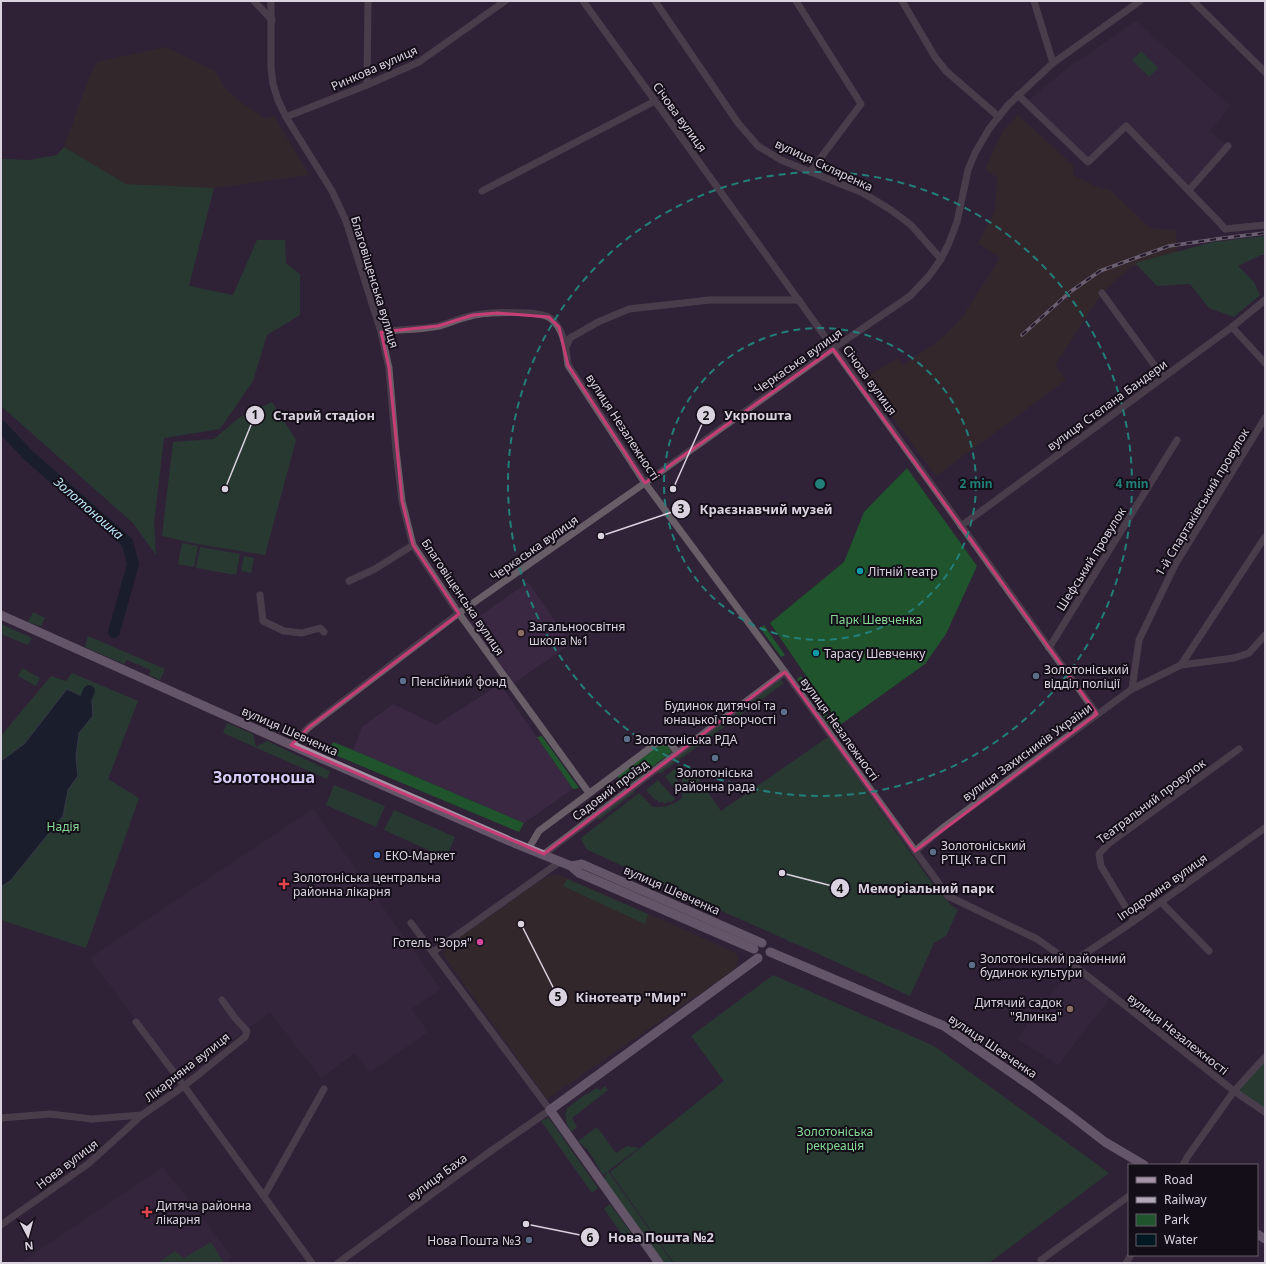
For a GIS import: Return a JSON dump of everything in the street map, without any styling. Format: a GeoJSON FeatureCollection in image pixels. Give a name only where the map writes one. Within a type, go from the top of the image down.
{"type":"FeatureCollection","features":[{"type":"Feature","properties":{"kind":"main road","name":"вулиця Шевченка"},"geometry":{"type":"LineString","coordinates":[[1,615],[291,745],[561,861],[571,866],[579,873],[754,949]]}},
{"type":"Feature","properties":{"kind":"main road","name":"вулиця Шевченка"},"geometry":{"type":"LineString","coordinates":[[571,866],[582,864],[762,943]]}},
{"type":"Feature","properties":{"kind":"main road"},"geometry":{"type":"LineString","coordinates":[[659,1263],[550,1110],[758,958],[766,958],[770,952],[769,947],[762,943],[757,944],[754,949],[758,958]]}},
{"type":"Feature","properties":{"kind":"main road","name":"вулиця Шевченка"},"geometry":{"type":"LineString","coordinates":[[770,952],[944,1026],[1032,1087],[1104,1142],[1142,1164]]}},
{"type":"Feature","properties":{"kind":"street"},"geometry":{"type":"LineString","coordinates":[[254,1],[272,20]]}},
{"type":"Feature","properties":{"kind":"street","name":"Благовіщенська вулиця"},"geometry":{"type":"LineString","coordinates":[[271,1],[271,68],[273,84],[278,100],[286,117],[332,191],[346,221],[381,332],[389,368],[396,457],[401,495],[413,545],[459,613],[589,794]]}},
{"type":"Feature","properties":{"kind":"street"},"geometry":{"type":"LineString","coordinates":[[367,85],[368,1]]}},
{"type":"Feature","properties":{"kind":"street","name":"Ринкова вулиця"},"geometry":{"type":"LineString","coordinates":[[286,117],[367,85],[419,62],[505,1]]}},
{"type":"Feature","properties":{"kind":"street","name":"Січова вулиця"},"geometry":{"type":"LineString","coordinates":[[583,1],[1097,714]]}},
{"type":"Feature","properties":{"kind":"street","name":"вулиця Скляренка"},"geometry":{"type":"LineString","coordinates":[[655,1],[738,123],[758,146],[781,160],[863,193],[891,210],[911,226],[941,259]]}},
{"type":"Feature","properties":{"kind":"street"},"geometry":{"type":"LineString","coordinates":[[796,1],[862,104],[810,172]]}},
{"type":"Feature","properties":{"kind":"street"},"geometry":{"type":"LineString","coordinates":[[902,1],[935,57],[946,71],[999,117]]}},
{"type":"Feature","properties":{"kind":"street"},"geometry":{"type":"LineString","coordinates":[[1034,1],[1053,63]]}},
{"type":"Feature","properties":{"kind":"street","name":"Черкаська вулиця"},"geometry":{"type":"LineString","coordinates":[[291,745],[309,727],[459,613],[910,296],[929,276],[941,259],[957,222],[968,170],[975,153],[989,129],[1018,95],[1053,63],[1140,1]]}},
{"type":"Feature","properties":{"kind":"street"},"geometry":{"type":"LineString","coordinates":[[1193,1],[1265,72]]}},
{"type":"Feature","properties":{"kind":"street"},"geometry":{"type":"LineString","coordinates":[[1018,95],[1088,162],[1126,126],[1225,229],[1265,225]]}},
{"type":"Feature","properties":{"kind":"street"},"geometry":{"type":"LineString","coordinates":[[482,191],[655,101]]}},
{"type":"Feature","properties":{"kind":"street"},"geometry":{"type":"LineString","coordinates":[[1189,190],[1228,146]]}},
{"type":"Feature","properties":{"kind":"street"},"geometry":{"type":"LineString","coordinates":[[1102,294],[1163,377]]}},
{"type":"Feature","properties":{"kind":"street"},"geometry":{"type":"LineString","coordinates":[[566,348],[570,338],[598,322],[629,310],[710,300],[798,300]]}},
{"type":"Feature","properties":{"kind":"street","name":"вулиця Степана Бандери"},"geometry":{"type":"LineString","coordinates":[[961,526],[1232,327],[1265,300]]}},
{"type":"Feature","properties":{"kind":"street","name":"вулиця Незалежності"},"geometry":{"type":"LineString","coordinates":[[381,332],[438,326],[473,315],[497,313],[535,314],[548,317],[558,325],[566,348],[568,365],[645,483],[948,896],[1037,939],[1071,963],[1234,1092],[1265,1112]]}},
{"type":"Feature","properties":{"kind":"street"},"geometry":{"type":"LineString","coordinates":[[1232,327],[1265,363]]}},
{"type":"Feature","properties":{"kind":"street","name":"1-й Спартаківський провулок"},"geometry":{"type":"LineString","coordinates":[[1132,689],[1139,640],[1175,565],[1265,418]]}},
{"type":"Feature","properties":{"kind":"street","name":"Шефський провулок"},"geometry":{"type":"LineString","coordinates":[[1049,648],[1177,440]]}},
{"type":"Feature","properties":{"kind":"street"},"geometry":{"type":"LineString","coordinates":[[1181,665],[1265,537]]}},
{"type":"Feature","properties":{"kind":"street"},"geometry":{"type":"LineString","coordinates":[[349,581],[375,569],[413,545]]}},
{"type":"Feature","properties":{"kind":"street"},"geometry":{"type":"LineString","coordinates":[[260,595],[264,621],[284,631],[302,633],[320,628],[324,632]]}},
{"type":"Feature","properties":{"kind":"street","name":"вулиця Захисників України"},"geometry":{"type":"LineString","coordinates":[[915,851],[944,827],[1132,689],[1181,665],[1234,658],[1249,653],[1265,635]]}},
{"type":"Feature","properties":{"kind":"street","name":"Садовий проїзд"},"geometry":{"type":"LineString","coordinates":[[544,854],[785,672]]}},
{"type":"Feature","properties":{"kind":"street"},"geometry":{"type":"LineString","coordinates":[[529,848],[539,831],[658,742],[669,742],[678,753]]}},
{"type":"Feature","properties":{"kind":"street","name":"Театральний провулок"},"geometry":{"type":"LineString","coordinates":[[1134,920],[1101,866],[1099,854],[1108,844],[1239,748]]}},
{"type":"Feature","properties":{"kind":"street","name":"Іподромна вулиця"},"geometry":{"type":"LineString","coordinates":[[1071,963],[1161,902],[1265,828]]}},
{"type":"Feature","properties":{"kind":"street"},"geometry":{"type":"LineString","coordinates":[[433,952],[561,861]]}},
{"type":"Feature","properties":{"kind":"street"},"geometry":{"type":"LineString","coordinates":[[1161,902],[1209,951]]}},
{"type":"Feature","properties":{"kind":"street"},"geometry":{"type":"LineString","coordinates":[[412,923],[550,1110]]}},
{"type":"Feature","properties":{"kind":"street","name":"Лікарняна вулиця"},"geometry":{"type":"LineString","coordinates":[[1,1118],[50,1114],[92,1119],[142,1115],[184,1086],[245,1037],[247,1031],[222,1000]]}},
{"type":"Feature","properties":{"kind":"street"},"geometry":{"type":"LineString","coordinates":[[136,1022],[312,1263]]}},
{"type":"Feature","properties":{"kind":"street"},"geometry":{"type":"LineString","coordinates":[[1184,1164],[1234,1092],[1265,1057]]}},
{"type":"Feature","properties":{"kind":"street"},"geometry":{"type":"LineString","coordinates":[[264,1196],[324,1089]]}},
{"type":"Feature","properties":{"kind":"street","name":"вулиця Баха"},"geometry":{"type":"LineString","coordinates":[[338,1263],[550,1110]]}},
{"type":"Feature","properties":{"kind":"street","name":"Нова вулиця"},"geometry":{"type":"LineString","coordinates":[[1,1225],[88,1164],[142,1115]]}},
{"type":"Feature","properties":{"kind":"street"},"geometry":{"type":"LineString","coordinates":[[1041,1260],[1128,1197]]}},
{"type":"Feature","properties":{"kind":"highlighted area"},"geometry":{"type":"Polygon","coordinates":[[[497,313],[549,317],[559,327],[568,365],[645,483],[833,349],[1097,714],[915,851],[785,672],[544,854],[291,745],[309,727],[459,614],[413,545],[402,501],[389,368],[381,332],[438,326],[473,315],[497,313]]]}},
{"type":"Feature","properties":{"kind":"shaded area"},"geometry":{"type":"Polygon","coordinates":[[[1136,21],[1230,106],[1210,131],[1228,146],[1189,190],[1126,126],[1088,162],[1027,102],[1069,67],[1136,21]]]}},
{"type":"Feature","properties":{"kind":"shaded area"},"geometry":{"type":"Polygon","coordinates":[[[165,47],[215,71],[225,88],[239,101],[266,119],[274,116],[309,175],[214,188],[126,184],[64,147],[88,81],[97,62],[165,47]]]}},
{"type":"Feature","properties":{"kind":"shaded area"},"geometry":{"type":"Polygon","coordinates":[[[1018,115],[1073,165],[1073,175],[1100,188],[1109,189],[1150,228],[1176,230],[1177,252],[1131,267],[1102,293],[1055,365],[1066,380],[936,476],[864,378],[898,358],[904,365],[942,338],[961,319],[1000,258],[978,243],[995,211],[997,177],[985,169],[1003,131],[1018,115]]]}},
{"type":"Feature","properties":{"kind":"shaded area","name":"Загальноосвітня школа №1"},"geometry":{"type":"Polygon","coordinates":[[[528,582],[571,644],[514,683],[470,623],[528,582]]]}},
{"type":"Feature","properties":{"kind":"shaded area"},"geometry":{"type":"Polygon","coordinates":[[[500,684],[573,789],[524,823],[353,750],[362,727],[393,704],[436,725],[500,684]]]}},
{"type":"Feature","properties":{"kind":"shaded area","name":"Золотоніська центральна районна лікарня"},"geometry":{"type":"Polygon","coordinates":[[[313,809],[441,989],[411,1009],[428,1032],[370,1072],[355,1053],[321,1078],[270,1012],[180,1078],[90,958],[313,809]]]}},
{"type":"Feature","properties":{"kind":"shaded area"},"geometry":{"type":"Polygon","coordinates":[[[552,875],[562,876],[687,931],[736,953],[738,958],[736,967],[731,972],[547,1099],[446,959],[444,954],[446,947],[546,877],[552,875]]]}},
{"type":"Feature","properties":{"kind":"shaded area","name":"Дитячий садок \"Ялинка\""},"geometry":{"type":"Polygon","coordinates":[[[1073,969],[1110,998],[1058,1065],[1018,1039],[1029,1020],[1073,969]]]}},
{"type":"Feature","properties":{"kind":"shaded area","name":"Дитяча районна лікарня"},"geometry":{"type":"Polygon","coordinates":[[[163,1167],[232,1257],[227,1263],[20,1263],[163,1167]]]}},
{"type":"Feature","properties":{"kind":"green space"},"geometry":{"type":"Polygon","coordinates":[[[1141,51],[1158,68],[1149,77],[1132,60],[1141,51]]]}},
{"type":"Feature","properties":{"kind":"green space"},"geometry":{"type":"Polygon","coordinates":[[[64,147],[126,184],[214,188],[189,286],[233,295],[257,240],[285,240],[286,263],[300,274],[300,315],[267,335],[253,381],[220,429],[164,438],[154,523],[156,555],[133,523],[1,406],[1,159],[29,160],[57,155],[64,147]]]}},
{"type":"Feature","properties":{"kind":"green space"},"geometry":{"type":"Polygon","coordinates":[[[1265,236],[1265,255],[1261,255],[1238,266],[1254,282],[1260,295],[1234,317],[1209,308],[1190,284],[1157,286],[1135,263],[1213,242],[1265,236]]]}},
{"type":"Feature","properties":{"kind":"green space"},"geometry":{"type":"Polygon","coordinates":[[[272,402],[296,440],[265,555],[197,544],[162,536],[173,442],[214,439],[240,417],[272,402]]]}},
{"type":"Feature","properties":{"kind":"green space","name":"Парк Шевченка"},"geometry":{"type":"Polygon","coordinates":[[[907,468],[977,566],[946,634],[925,664],[840,725],[770,623],[844,562],[864,512],[907,468]]]}},
{"type":"Feature","properties":{"kind":"green space"},"geometry":{"type":"Polygon","coordinates":[[[182,543],[198,546],[194,567],[178,564],[182,543]]]}},
{"type":"Feature","properties":{"kind":"green space"},"geometry":{"type":"Polygon","coordinates":[[[200,547],[240,554],[236,575],[196,568],[200,547]]]}},
{"type":"Feature","properties":{"kind":"green space"},"geometry":{"type":"Polygon","coordinates":[[[244,556],[254,558],[251,573],[241,571],[244,556]]]}},
{"type":"Feature","properties":{"kind":"green space"},"geometry":{"type":"Polygon","coordinates":[[[33,612],[45,618],[41,626],[28,622],[33,612]]]}},
{"type":"Feature","properties":{"kind":"green space"},"geometry":{"type":"Polygon","coordinates":[[[1,624],[32,638],[28,645],[1,634],[1,624]]]}},
{"type":"Feature","properties":{"kind":"green space"},"geometry":{"type":"Polygon","coordinates":[[[764,625],[785,655],[781,657],[760,628],[764,625]]]}},
{"type":"Feature","properties":{"kind":"green space"},"geometry":{"type":"Polygon","coordinates":[[[88,636],[165,669],[160,680],[149,675],[151,670],[127,660],[124,664],[85,647],[88,636]]]}},
{"type":"Feature","properties":{"kind":"green space"},"geometry":{"type":"Polygon","coordinates":[[[22,668],[40,678],[36,686],[18,676],[22,668]]]}},
{"type":"Feature","properties":{"kind":"green space","name":"Надія"},"geometry":{"type":"Polygon","coordinates":[[[72,673],[138,701],[108,779],[139,798],[86,948],[1,920],[1,736],[51,676],[66,681],[72,673]]]}},
{"type":"Feature","properties":{"kind":"green space"},"geometry":{"type":"Polygon","coordinates":[[[801,676],[836,727],[833,731],[797,679],[801,676]]]}},
{"type":"Feature","properties":{"kind":"green space"},"geometry":{"type":"Polygon","coordinates":[[[781,680],[784,683],[660,774],[657,771],[781,680]]]}},
{"type":"Feature","properties":{"kind":"green space"},"geometry":{"type":"Polygon","coordinates":[[[227,723],[253,734],[256,747],[267,741],[330,771],[327,779],[223,733],[227,723]]]}},
{"type":"Feature","properties":{"kind":"green space"},"geometry":{"type":"Polygon","coordinates":[[[542,736],[579,788],[573,789],[537,737],[542,736]]]}},
{"type":"Feature","properties":{"kind":"green space"},"geometry":{"type":"Polygon","coordinates":[[[828,737],[935,887],[951,905],[958,910],[946,936],[934,943],[910,996],[586,849],[581,838],[639,793],[653,807],[669,806],[679,801],[682,798],[682,775],[689,765],[721,811],[828,737]]]}},
{"type":"Feature","properties":{"kind":"green space"},"geometry":{"type":"Polygon","coordinates":[[[333,742],[524,823],[519,832],[328,752],[333,742]]]}},
{"type":"Feature","properties":{"kind":"green space"},"geometry":{"type":"Polygon","coordinates":[[[666,744],[672,752],[625,787],[617,776],[658,746],[666,744]]]}},
{"type":"Feature","properties":{"kind":"green space"},"geometry":{"type":"Polygon","coordinates":[[[680,764],[677,778],[680,794],[665,777],[680,764]]]}},
{"type":"Feature","properties":{"kind":"green space"},"geometry":{"type":"Polygon","coordinates":[[[658,780],[675,799],[670,803],[668,801],[665,804],[662,801],[660,803],[656,799],[655,800],[646,790],[658,780]]]}},
{"type":"Feature","properties":{"kind":"green space"},"geometry":{"type":"Polygon","coordinates":[[[334,785],[385,806],[376,827],[326,805],[334,785]]]}},
{"type":"Feature","properties":{"kind":"green space"},"geometry":{"type":"Polygon","coordinates":[[[632,788],[635,792],[599,820],[595,815],[632,788]]]}},
{"type":"Feature","properties":{"kind":"green space"},"geometry":{"type":"Polygon","coordinates":[[[394,810],[455,837],[446,858],[384,830],[394,810]]]}},
{"type":"Feature","properties":{"kind":"green space"},"geometry":{"type":"Polygon","coordinates":[[[567,879],[648,914],[645,924],[563,886],[567,879]]]}},
{"type":"Feature","properties":{"kind":"green space","name":"Золотоніська рекреація"},"geometry":{"type":"Polygon","coordinates":[[[773,975],[934,1046],[1109,1173],[989,1263],[674,1263],[610,1172],[724,1081],[691,1036],[773,975]]]}},
{"type":"Feature","properties":{"kind":"green space"},"geometry":{"type":"Polygon","coordinates":[[[1265,1057],[1265,1112],[1234,1091],[1265,1057]]]}},
{"type":"Feature","properties":{"kind":"green space"},"geometry":{"type":"Polygon","coordinates":[[[605,1086],[608,1090],[572,1118],[577,1127],[571,1132],[567,1124],[565,1113],[567,1112],[566,1109],[596,1088],[600,1090],[605,1086]]]}},
{"type":"Feature","properties":{"kind":"green space"},"geometry":{"type":"Polygon","coordinates":[[[549,1118],[598,1188],[592,1193],[541,1121],[549,1118]]]}},
{"type":"Feature","properties":{"kind":"green space"},"geometry":{"type":"Polygon","coordinates":[[[597,1127],[616,1153],[627,1146],[639,1148],[608,1171],[673,1263],[663,1263],[604,1180],[607,1171],[603,1175],[588,1150],[578,1141],[597,1127]]]}},
{"type":"Feature","properties":{"kind":"green space"},"geometry":{"type":"Polygon","coordinates":[[[610,1204],[632,1234],[626,1240],[604,1209],[610,1204]]]}},
{"type":"Feature","properties":{"kind":"green space"},"geometry":{"type":"Polygon","coordinates":[[[211,1242],[224,1263],[158,1263],[175,1251],[184,1258],[211,1242]]]}},
{"type":"Feature","properties":{"kind":"water"},"geometry":{"type":"Polygon","coordinates":[[[67,689],[92,701],[93,716],[79,733],[76,757],[78,776],[68,790],[63,816],[11,880],[1,887],[1,761],[24,744],[67,689]]]}},
{"type":"Feature","properties":{"kind":"waterway","name":"Золотоношка"},"geometry":{"type":"LineString","coordinates":[[1,426],[28,455],[127,542],[133,564],[114,632]]}},
{"type":"Feature","properties":{"kind":"waterway","name":"Золотоношка"},"geometry":{"type":"LineString","coordinates":[[80,712],[89,691]]}},
{"type":"Feature","properties":{"kind":"railway"},"geometry":{"type":"LineString","coordinates":[[1022,335],[1070,292],[1100,271],[1169,246],[1265,233]]}},
{"type":"Feature","properties":{"kind":"place","name":"Старий стадіон"},"geometry":{"type":"Point","coordinates":[225,489]}},
{"type":"Feature","properties":{"kind":"place","name":"Укрпошта"},"geometry":{"type":"Point","coordinates":[673,489]}},
{"type":"Feature","properties":{"kind":"place","name":"Краєзнавчий музей"},"geometry":{"type":"Point","coordinates":[601,536]}},
{"type":"Feature","properties":{"kind":"place","name":"Літній театр"},"geometry":{"type":"Point","coordinates":[860,571]}},
{"type":"Feature","properties":{"kind":"place","name":"Загальноосвітня школа №1"},"geometry":{"type":"Point","coordinates":[521,633]}},
{"type":"Feature","properties":{"kind":"place","name":"Тарасу Шевченку"},"geometry":{"type":"Point","coordinates":[816,653]}},
{"type":"Feature","properties":{"kind":"place","name":"Золотоніський відділ поліції"},"geometry":{"type":"Point","coordinates":[1036,676]}},
{"type":"Feature","properties":{"kind":"place","name":"Пенсійний фонд"},"geometry":{"type":"Point","coordinates":[403,681]}},
{"type":"Feature","properties":{"kind":"place","name":"Будинок дитячої та юнацької творчості"},"geometry":{"type":"Point","coordinates":[784,712]}},
{"type":"Feature","properties":{"kind":"place","name":"Золотоніська РДА"},"geometry":{"type":"Point","coordinates":[627,739]}},
{"type":"Feature","properties":{"kind":"place","name":"Золотоніська районна рада"},"geometry":{"type":"Point","coordinates":[715,758]}},
{"type":"Feature","properties":{"kind":"place","name":"Золотоніський РТЦК та СП"},"geometry":{"type":"Point","coordinates":[933,852]}},
{"type":"Feature","properties":{"kind":"place","name":"ЕКО-Маркет"},"geometry":{"type":"Point","coordinates":[377,855]}},
{"type":"Feature","properties":{"kind":"place","name":"Меморіальний парк"},"geometry":{"type":"Point","coordinates":[782,873]}},
{"type":"Feature","properties":{"kind":"place","name":"Золотоніська центральна районна лікарня"},"geometry":{"type":"Point","coordinates":[284,884]}},
{"type":"Feature","properties":{"kind":"place","name":"Кінотеатр \"Мир\""},"geometry":{"type":"Point","coordinates":[521,924]}},
{"type":"Feature","properties":{"kind":"place","name":"Готель \"Зоря\""},"geometry":{"type":"Point","coordinates":[480,942]}},
{"type":"Feature","properties":{"kind":"place","name":"Золотоніський районний будинок культури"},"geometry":{"type":"Point","coordinates":[972,965]}},
{"type":"Feature","properties":{"kind":"place","name":"Дитячий садок \"Ялинка\""},"geometry":{"type":"Point","coordinates":[1070,1009]}},
{"type":"Feature","properties":{"kind":"place","name":"Дитяча районна лікарня"},"geometry":{"type":"Point","coordinates":[147,1212]}},
{"type":"Feature","properties":{"kind":"place","name":"Нова Пошта №2"},"geometry":{"type":"Point","coordinates":[526,1224]}},
{"type":"Feature","properties":{"kind":"place","name":"Нова Пошта №3"},"geometry":{"type":"Point","coordinates":[529,1240]}},
{"type":"Feature","properties":{"kind":"district","name":"Золотоноша"},"geometry":{"type":"Point","coordinates":[264,777]}}]}
